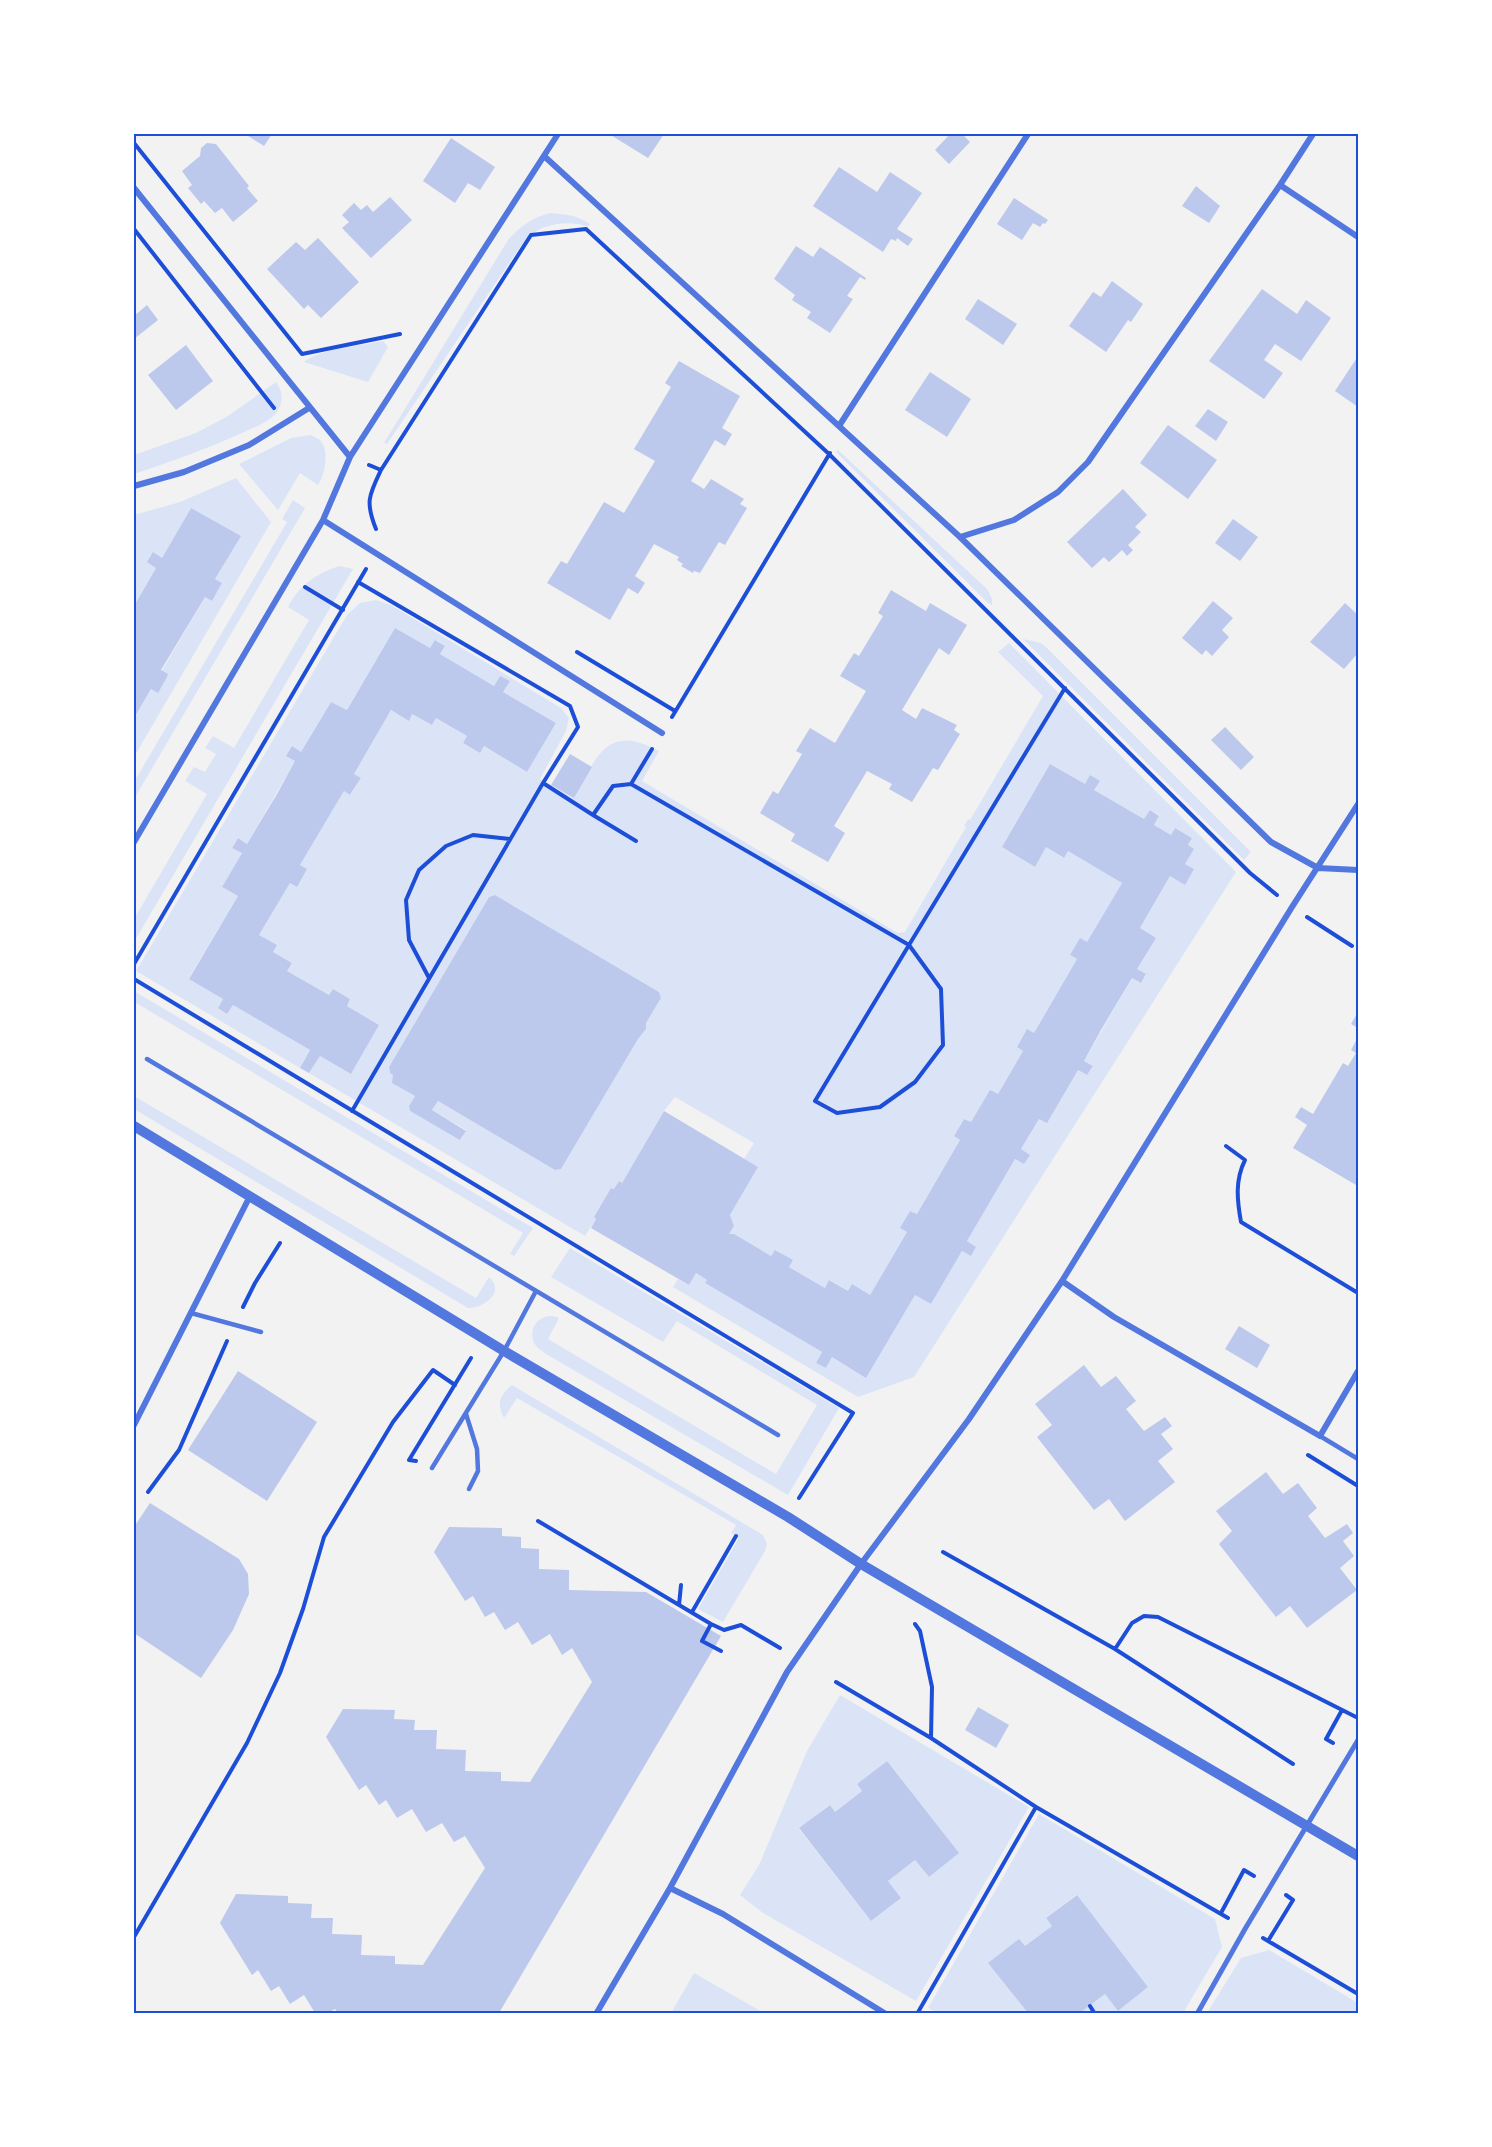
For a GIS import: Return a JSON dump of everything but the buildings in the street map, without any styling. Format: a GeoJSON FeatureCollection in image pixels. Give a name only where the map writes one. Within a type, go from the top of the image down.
{"type":"FeatureCollection","features":[{"type":"Feature","properties":{"kind":"street"},"geometry":{"type":"LineString","coordinates":[[134,842],[323,520],[350,457],[558,134]]}},
{"type":"Feature","properties":{"kind":"street"},"geometry":{"type":"LineString","coordinates":[[839,426],[1028,134]]}},
{"type":"Feature","properties":{"kind":"street"},"geometry":{"type":"LineString","coordinates":[[960,537],[1014,520],[1058,492],[1088,462],[1313,134]]}},
{"type":"Feature","properties":{"kind":"street"},"geometry":{"type":"LineString","coordinates":[[544,156],[960,537],[1271,842],[1318,868],[1359,870]]}},
{"type":"Feature","properties":{"kind":"street"},"geometry":{"type":"LineString","coordinates":[[1280,185],[1359,237]]}},
{"type":"Feature","properties":{"kind":"street"},"geometry":{"type":"LineString","coordinates":[[134,188],[350,457]]}},
{"type":"Feature","properties":{"kind":"street"},"geometry":{"type":"LineString","coordinates":[[134,486],[184,472],[249,445],[309,408]]}},
{"type":"Feature","properties":{"kind":"street"},"geometry":{"type":"LineString","coordinates":[[323,520],[662,734]]}},
{"type":"Feature","properties":{"kind":"street"},"geometry":{"type":"LineString","coordinates":[[596,2013],[670,1888],[787,1672],[861,1564],[969,1419],[1062,1281],[1292,907],[1359,804]]}},
{"type":"Feature","properties":{"kind":"street"},"geometry":{"type":"LineString","coordinates":[[134,1126],[504,1351],[788,1517],[861,1564],[1359,1856]]}},
{"type":"Feature","properties":{"kind":"street"},"geometry":{"type":"LineString","coordinates":[[134,1425],[250,1196]]}},
{"type":"Feature","properties":{"kind":"street"},"geometry":{"type":"LineString","coordinates":[[1062,1281],[1114,1317],[1320,1436],[1359,1371]]}},
{"type":"Feature","properties":{"kind":"street"},"geometry":{"type":"LineString","coordinates":[[1197,2013],[1359,1740]]}},
{"type":"Feature","properties":{"kind":"street"},"geometry":{"type":"LineString","coordinates":[[670,1888],[723,1914],[886,2013]]}},
{"type":"Feature","properties":{"kind":"lane"},"geometry":{"type":"LineString","coordinates":[[147,1059],[778,1435]]}},
{"type":"Feature","properties":{"kind":"lane"},"geometry":{"type":"LineString","coordinates":[[432,1468],[504,1351],[536,1291]]}},
{"type":"Feature","properties":{"kind":"lane"},"geometry":{"type":"LineString","coordinates":[[191,1313],[261,1332]]}},
{"type":"Feature","properties":{"kind":"lane"},"geometry":{"type":"LineString","coordinates":[[466,1414],[477,1449],[478,1471],[469,1489]]}},
{"type":"Feature","properties":{"kind":"lane"},"geometry":{"type":"LineString","coordinates":[[1320,1436],[1359,1460]]}},
{"type":"Feature","properties":{"kind":"path"},"geometry":{"type":"LineString","coordinates":[[134,143],[302,354],[400,334]]}},
{"type":"Feature","properties":{"kind":"path"},"geometry":{"type":"LineString","coordinates":[[134,229],[285,423]]}},
{"type":"Feature","properties":{"kind":"path"},"geometry":{"type":"LineString","coordinates":[[134,964],[385,538],[378,532],[371,515],[369,495],[381,470],[531,235],[586,229],[830,454],[1250,873],[1292,907],[1352,946]]}},
{"type":"Feature","properties":{"kind":"path"},"geometry":{"type":"LineString","coordinates":[[631,784],[830,454],[839,426]]}},
{"type":"Feature","properties":{"kind":"path"},"geometry":{"type":"LineString","coordinates":[[350,457],[381,470]]}},
{"type":"Feature","properties":{"kind":"path"},"geometry":{"type":"LineString","coordinates":[[290,577],[343,610]]}},
{"type":"Feature","properties":{"kind":"path"},"geometry":{"type":"LineString","coordinates":[[352,1111],[578,727],[570,706],[358,582]]}},
{"type":"Feature","properties":{"kind":"path"},"geometry":{"type":"LineString","coordinates":[[593,815],[614,786],[631,784],[909,945],[941,989],[943,1045],[915,1082],[880,1107],[837,1113],[815,1101],[909,945],[1065,688]]}},
{"type":"Feature","properties":{"kind":"path"},"geometry":{"type":"LineString","coordinates":[[543,783],[636,841]]}},
{"type":"Feature","properties":{"kind":"path"},"geometry":{"type":"LineString","coordinates":[[429,978],[409,940],[406,900],[419,870],[446,846],[472,835],[510,839]]}},
{"type":"Feature","properties":{"kind":"path"},"geometry":{"type":"LineString","coordinates":[[134,979],[853,1413],[799,1499]]}},
{"type":"Feature","properties":{"kind":"path"},"geometry":{"type":"LineString","coordinates":[[1226,1146],[1245,1160],[1239,1172],[1237,1199],[1241,1222],[1359,1293]]}},
{"type":"Feature","properties":{"kind":"path"},"geometry":{"type":"LineString","coordinates":[[148,1492],[179,1450],[255,1282],[280,1243]]}},
{"type":"Feature","properties":{"kind":"path"},"geometry":{"type":"LineString","coordinates":[[134,1937],[246,1743],[280,1673],[303,1609],[324,1538],[393,1422],[433,1370],[455,1385]]}},
{"type":"Feature","properties":{"kind":"path"},"geometry":{"type":"LineString","coordinates":[[538,1521],[711,1624],[724,1630],[741,1625],[780,1648]]}},
{"type":"Feature","properties":{"kind":"path"},"geometry":{"type":"LineString","coordinates":[[692,1612],[736,1536]]}},
{"type":"Feature","properties":{"kind":"path"},"geometry":{"type":"LineString","coordinates":[[943,1552],[1115,1649],[1293,1764]]}},
{"type":"Feature","properties":{"kind":"path"},"geometry":{"type":"LineString","coordinates":[[679,1605],[681,1585]]}},
{"type":"Feature","properties":{"kind":"path"},"geometry":{"type":"LineString","coordinates":[[1115,1649],[1132,1623],[1144,1616],[1158,1617],[1359,1718]]}},
{"type":"Feature","properties":{"kind":"path"},"geometry":{"type":"LineString","coordinates":[[914,1623],[920,1631],[932,1687],[931,1738]]}},
{"type":"Feature","properties":{"kind":"path"},"geometry":{"type":"LineString","coordinates":[[711,1624],[702,1641],[721,1651]]}},
{"type":"Feature","properties":{"kind":"path"},"geometry":{"type":"LineString","coordinates":[[836,1682],[931,1738],[1036,1807],[1221,1912],[1245,1929],[1359,1994]]}},
{"type":"Feature","properties":{"kind":"path"},"geometry":{"type":"LineString","coordinates":[[917,2013],[1036,1807]]}},
{"type":"Feature","properties":{"kind":"path"},"geometry":{"type":"LineString","coordinates":[[1221,1912],[1244,1870],[1262,1880]]}},
{"type":"Feature","properties":{"kind":"path"},"geometry":{"type":"LineString","coordinates":[[1090,2006],[1095,2013]]}},
{"type":"Feature","properties":{"kind":"shaded area"},"geometry":{"type":"Polygon","coordinates":[[[550,213],[576,217],[590,224],[588,227],[575,224],[551,225],[527,238],[387,444],[384,443],[508,240],[527,223],[550,213]]]}},
{"type":"Feature","properties":{"kind":"shaded area"},"geometry":{"type":"Polygon","coordinates":[[[383,341],[388,347],[368,382],[304,362],[311,357],[331,351],[383,341]]]}},
{"type":"Feature","properties":{"kind":"shaded area"},"geometry":{"type":"Polygon","coordinates":[[[276,382],[282,396],[280,406],[268,420],[215,444],[134,474],[134,455],[196,433],[228,416],[276,382]]]}},
{"type":"Feature","properties":{"kind":"shaded area"},"geometry":{"type":"Polygon","coordinates":[[[311,435],[320,440],[325,450],[321,481],[318,485],[300,473],[278,510],[239,464],[291,438],[311,435]]]}},
{"type":"Feature","properties":{"kind":"shaded area"},"geometry":{"type":"Polygon","coordinates":[[[838,450],[988,590],[992,605],[836,452],[838,450]]]}},
{"type":"Feature","properties":{"kind":"shaded area"},"geometry":{"type":"Polygon","coordinates":[[[236,478],[271,522],[134,757],[134,718],[205,597],[212,601],[222,583],[215,579],[240,536],[191,508],[162,558],[153,553],[156,568],[134,606],[134,515],[180,502],[236,478]]]}},
{"type":"Feature","properties":{"kind":"shaded area"},"geometry":{"type":"Polygon","coordinates":[[[293,500],[305,508],[134,799],[134,782],[287,522],[282,519],[293,500]]]}},
{"type":"Feature","properties":{"kind":"shaded area"},"geometry":{"type":"Polygon","coordinates":[[[340,566],[353,569],[134,942],[134,919],[207,794],[185,781],[194,767],[205,772],[216,754],[205,748],[213,736],[234,748],[309,620],[288,607],[292,599],[310,581],[340,566]]]}},
{"type":"Feature","properties":{"kind":"shaded area"},"geometry":{"type":"Polygon","coordinates":[[[376,600],[391,605],[561,708],[569,718],[566,731],[540,779],[574,798],[589,770],[605,749],[626,740],[641,743],[659,751],[642,781],[898,933],[905,932],[966,827],[964,826],[968,819],[970,820],[1043,696],[998,652],[1009,643],[1236,872],[914,1377],[858,1397],[673,1287],[678,1279],[689,1285],[696,1273],[707,1280],[705,1283],[822,1352],[816,1363],[826,1368],[832,1357],[866,1377],[915,1295],[931,1304],[962,1251],[971,1256],[976,1247],[967,1241],[1015,1159],[1024,1164],[1030,1155],[1021,1149],[1039,1119],[1078,1070],[1087,1075],[1093,1066],[1084,1061],[1132,978],[1141,983],[1146,975],[1137,969],[1140,928],[1170,876],[1185,884],[1193,869],[1185,864],[1188,845],[1192,838],[1175,828],[1171,835],[1154,825],[1159,815],[1150,810],[1144,819],[1094,790],[1100,781],[1085,784],[1050,764],[1002,847],[1035,867],[1046,847],[1063,858],[1068,851],[1122,883],[1087,942],[1070,955],[1077,959],[1034,1033],[1027,1030],[1017,1047],[1023,1051],[998,1094],[971,1122],[964,1119],[954,1136],[960,1140],[917,1214],[910,1211],[901,1228],[907,1232],[870,1295],[848,1291],[830,1280],[825,1288],[789,1267],[792,1260],[776,1250],[771,1256],[729,1234],[734,1226],[730,1215],[758,1167],[744,1159],[754,1143],[675,1097],[664,1111],[622,1183],[619,1181],[614,1189],[611,1188],[585,1236],[309,1073],[320,1056],[351,1074],[379,1025],[347,1006],[350,999],[333,989],[329,995],[287,971],[292,963],[273,952],[276,945],[259,935],[290,883],[307,869],[300,865],[344,791],[351,795],[361,778],[354,774],[391,710],[408,720],[412,714],[432,725],[436,718],[467,736],[463,743],[480,753],[484,746],[527,772],[556,723],[503,692],[509,681],[500,676],[494,686],[440,654],[445,646],[436,640],[430,648],[395,628],[347,710],[331,702],[301,752],[292,747],[287,756],[295,761],[247,844],[238,838],[232,847],[242,853],[222,887],[238,896],[189,978],[223,999],[218,1008],[227,1014],[233,1005],[310,1050],[300,1068],[136,971],[347,615],[360,603],[376,600]],[[495,895],[489,897],[389,1067],[393,1075],[393,1083],[415,1096],[409,1106],[410,1111],[461,1140],[466,1130],[432,1110],[438,1101],[555,1170],[561,1169],[646,1029],[646,1023],[661,998],[659,992],[495,895]]]}},
{"type":"Feature","properties":{"kind":"shaded area"},"geometry":{"type":"Polygon","coordinates":[[[1023,639],[1041,643],[1048,649],[1251,852],[1244,860],[1023,639]]]}},
{"type":"Feature","properties":{"kind":"shaded area"},"geometry":{"type":"Polygon","coordinates":[[[134,991],[533,1228],[514,1256],[510,1254],[523,1233],[136,1003],[134,1007],[134,991]]]}},
{"type":"Feature","properties":{"kind":"shaded area"},"geometry":{"type":"Polygon","coordinates":[[[134,1096],[476,1298],[489,1277],[494,1283],[494,1293],[486,1302],[468,1308],[134,1109],[134,1096]]]}},
{"type":"Feature","properties":{"kind":"shaded area"},"geometry":{"type":"Polygon","coordinates":[[[570,1248],[839,1408],[788,1495],[546,1354],[537,1346],[532,1334],[535,1324],[548,1316],[559,1318],[548,1339],[776,1474],[817,1405],[677,1321],[663,1342],[551,1277],[570,1248]]]}},
{"type":"Feature","properties":{"kind":"shaded area"},"geometry":{"type":"Polygon","coordinates":[[[512,1385],[763,1535],[767,1544],[765,1551],[723,1622],[698,1609],[739,1538],[731,1533],[736,1525],[517,1398],[504,1418],[500,1400],[512,1385]]]}},
{"type":"Feature","properties":{"kind":"shaded area"},"geometry":{"type":"Polygon","coordinates":[[[840,1695],[1029,1807],[916,2001],[763,1913],[740,1895],[759,1865],[807,1751],[840,1695]],[[887,1761],[857,1784],[862,1791],[835,1812],[829,1805],[799,1829],[871,1921],[901,1898],[888,1881],[915,1860],[929,1877],[958,1853],[887,1761]]]}},
{"type":"Feature","properties":{"kind":"shaded area"},"geometry":{"type":"Polygon","coordinates":[[[1039,1814],[1215,1919],[1222,1947],[1183,2013],[1080,2013],[1105,1994],[1118,2011],[1148,1987],[1076,1895],[1046,1918],[1052,1926],[1025,1946],[989,1963],[1028,2013],[938,2013],[928,2008],[1039,1814]]]}},
{"type":"Feature","properties":{"kind":"shaded area"},"geometry":{"type":"Polygon","coordinates":[[[1269,1950],[1358,2003],[1358,2013],[1207,2013],[1241,1958],[1269,1950]]]}},
{"type":"Feature","properties":{"kind":"shaded area"},"geometry":{"type":"Polygon","coordinates":[[[694,1973],[764,2013],[671,2013],[694,1973]]]}}]}
